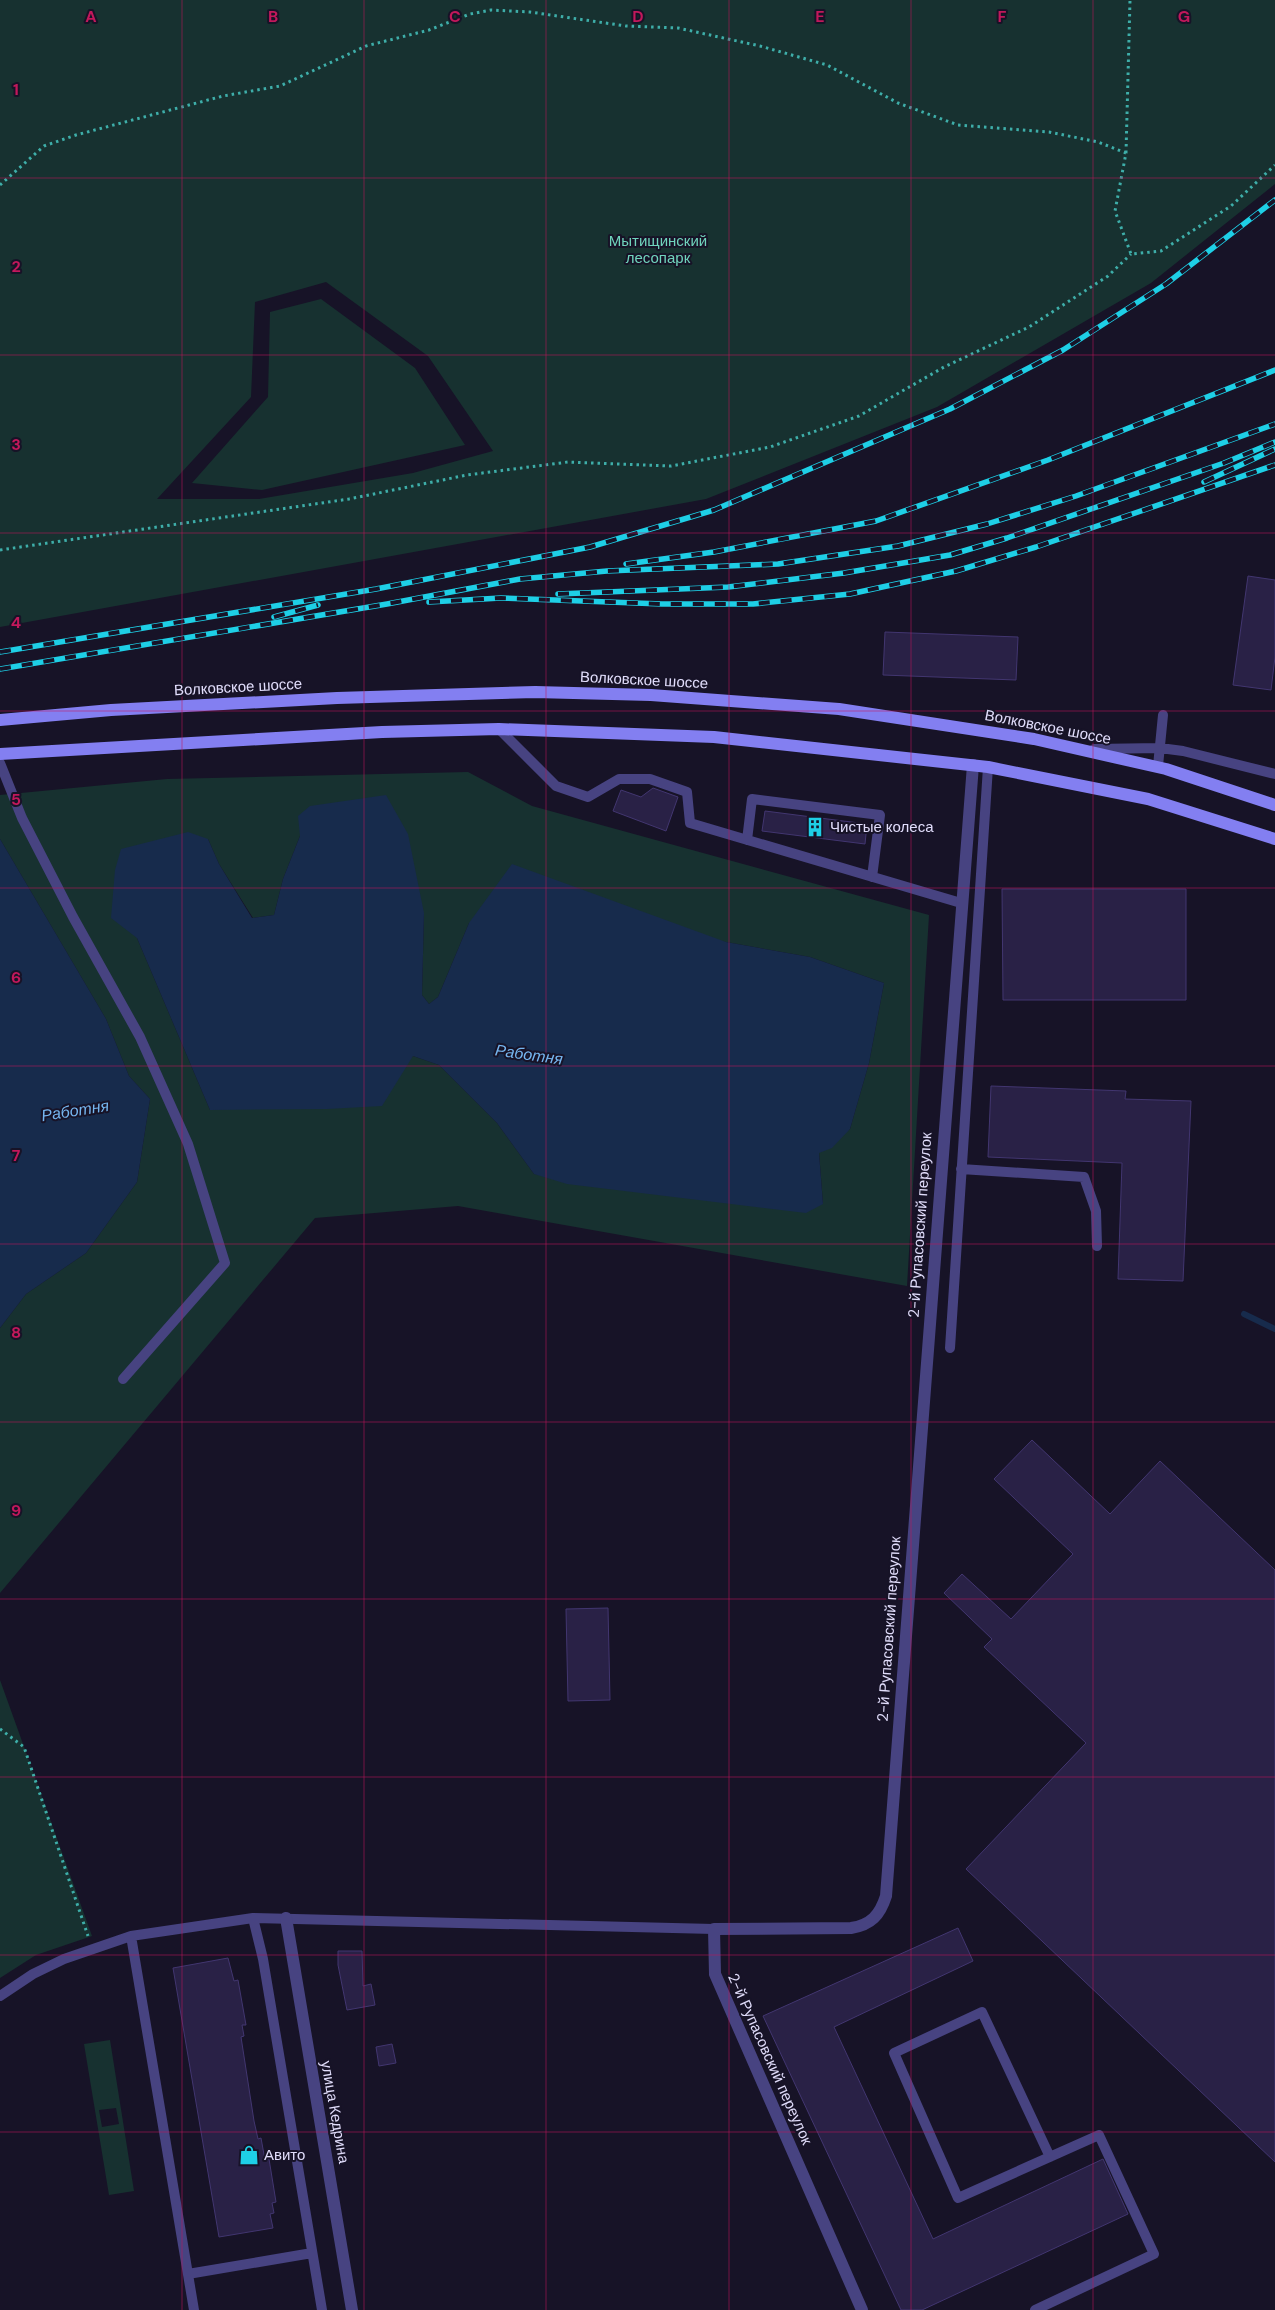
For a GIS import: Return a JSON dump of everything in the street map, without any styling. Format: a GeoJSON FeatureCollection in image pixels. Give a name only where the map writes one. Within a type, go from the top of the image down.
{"type":"FeatureCollection","features":[{"type":"Feature","properties":{"kind":"main road","name":"Волковское шоссе"},"geometry":{"type":"LineString","coordinates":[[0,720],[111,710],[338,698],[535,692],[651,695],[839,709],[1034,739],[1158,766],[1275,805]]}},
{"type":"Feature","properties":{"kind":"main road"},"geometry":{"type":"LineString","coordinates":[[0,754],[382,732],[499,728],[746,739],[988,768],[1148,799],[1275,839]]}},
{"type":"Feature","properties":{"kind":"street","name":"2-й Рупасовский переулок"},"geometry":{"type":"LineString","coordinates":[[862,2310],[715,1974],[714,1929],[852,1928],[866,1926],[876,1917],[886,1896],[960,903],[973,766]]}},
{"type":"Feature","properties":{"kind":"street","name":"улица Кедрина"},"geometry":{"type":"LineString","coordinates":[[286,1918],[352,2310]]}},
{"type":"Feature","properties":{"kind":"lane"},"geometry":{"type":"LineString","coordinates":[[1158,766],[1163,715]]}},
{"type":"Feature","properties":{"kind":"lane"},"geometry":{"type":"LineString","coordinates":[[499,728],[556,786],[588,797],[619,779],[650,779],[687,792],[690,823],[960,903]]}},
{"type":"Feature","properties":{"kind":"lane"},"geometry":{"type":"LineString","coordinates":[[1084,750],[1160,748],[1183,751],[1275,774]]}},
{"type":"Feature","properties":{"kind":"lane"},"geometry":{"type":"LineString","coordinates":[[0,763],[22,818],[73,917],[140,1037],[164,1090],[188,1144],[225,1263],[123,1378]]}},
{"type":"Feature","properties":{"kind":"lane"},"geometry":{"type":"LineString","coordinates":[[950,1348],[988,768]]}},
{"type":"Feature","properties":{"kind":"lane"},"geometry":{"type":"LineString","coordinates":[[747,840],[752,799],[880,815],[872,877]]}},
{"type":"Feature","properties":{"kind":"lane"},"geometry":{"type":"LineString","coordinates":[[961,1169],[1084,1177],[1096,1211],[1097,1246]]}},
{"type":"Feature","properties":{"kind":"lane"},"geometry":{"type":"LineString","coordinates":[[0,1996],[33,1974],[64,1959],[132,1936],[252,1918],[714,1929]]}},
{"type":"Feature","properties":{"kind":"lane"},"geometry":{"type":"LineString","coordinates":[[252,1918],[263,1959],[322,2310]]}},
{"type":"Feature","properties":{"kind":"lane"},"geometry":{"type":"LineString","coordinates":[[132,1936],[194,2310]]}},
{"type":"Feature","properties":{"kind":"lane"},"geometry":{"type":"LineString","coordinates":[[1035,2310],[1154,2254],[1099,2135],[1050,2157],[958,2198],[894,2053],[982,2012],[1050,2157]]}},
{"type":"Feature","properties":{"kind":"lane"},"geometry":{"type":"LineString","coordinates":[[188,2274],[312,2253]]}},
{"type":"Feature","properties":{"kind":"path"},"geometry":{"type":"LineString","coordinates":[[1130,0],[1126,153],[1115,211],[1131,254]]}},
{"type":"Feature","properties":{"kind":"path"},"geometry":{"type":"LineString","coordinates":[[0,185],[44,146],[76,135],[224,96],[280,86],[366,46],[429,30],[470,14],[491,10],[530,12],[626,26],[678,28],[751,44],[827,65],[898,103],[958,125],[1049,132],[1098,142],[1126,153]]}},
{"type":"Feature","properties":{"kind":"path"},"geometry":{"type":"LineString","coordinates":[[0,550],[349,499],[476,474],[568,462],[671,466],[770,447],[858,416],[944,367],[1029,327],[1108,276],[1131,254],[1161,251],[1231,206],[1275,165]]}},
{"type":"Feature","properties":{"kind":"path"},"geometry":{"type":"LineString","coordinates":[[0,1729],[24,1747],[93,1950]]}},
{"type":"Feature","properties":{"kind":"green space","name":"Мытищинский лесопарк"},"geometry":{"type":"Polygon","coordinates":[[[0,0],[1275,0],[1275,184],[1151,283],[937,407],[706,499],[0,627],[0,0]],[[326,282],[255,302],[251,397],[157,499],[259,499],[413,473],[493,451],[428,356],[326,282]]]}},
{"type":"Feature","properties":{"kind":"green space"},"geometry":{"type":"Polygon","coordinates":[[[321,299],[415,368],[465,445],[262,490],[192,483],[268,397],[270,312],[321,299]]]}},
{"type":"Feature","properties":{"kind":"green space"},"geometry":{"type":"Polygon","coordinates":[[[468,772],[532,806],[929,915],[907,1286],[458,1206],[315,1218],[0,1593],[0,1328],[26,1294],[86,1253],[137,1182],[150,1099],[129,1076],[106,1019],[0,839],[0,795],[167,779],[468,772]],[[300,836],[283,879],[274,915],[253,918],[219,864],[208,839],[137,938],[210,1110],[413,1056],[439,1065],[497,1123],[534,1174],[823,1204],[819,1152],[850,1129],[869,1063],[884,983],[810,957],[726,942],[469,923],[438,997],[429,1004],[422,995],[424,913],[300,836]]]}},
{"type":"Feature","properties":{"kind":"green space"},"geometry":{"type":"Polygon","coordinates":[[[0,1680],[92,1936],[36,1955],[0,1978],[0,1680]]]}},
{"type":"Feature","properties":{"kind":"green space"},"geometry":{"type":"Polygon","coordinates":[[[110,2040],[134,2191],[109,2195],[84,2044],[110,2040]],[[116,2108],[99,2110],[102,2127],[119,2124],[116,2108]]]}},
{"type":"Feature","properties":{"kind":"water"},"geometry":{"type":"Polygon","coordinates":[[[386,795],[408,834],[424,913],[422,995],[429,1004],[438,997],[469,923],[512,864],[726,942],[810,957],[884,983],[869,1063],[850,1129],[832,1148],[819,1153],[823,1204],[806,1213],[567,1184],[534,1174],[497,1123],[439,1065],[413,1056],[382,1106],[327,1109],[210,1110],[137,938],[111,918],[115,870],[121,849],[188,832],[208,839],[219,864],[252,918],[274,915],[283,879],[300,836],[298,816],[310,806],[386,795]]]}},
{"type":"Feature","properties":{"kind":"water"},"geometry":{"type":"Polygon","coordinates":[[[0,839],[106,1019],[129,1076],[150,1099],[137,1182],[86,1253],[26,1294],[0,1328],[0,839]]]}},
{"type":"Feature","properties":{"kind":"building"},"geometry":{"type":"Polygon","coordinates":[[[1248,576],[1275,580],[1275,657],[1271,690],[1233,685],[1248,576]]]}},
{"type":"Feature","properties":{"kind":"building"},"geometry":{"type":"Polygon","coordinates":[[[885,632],[1018,637],[1016,680],[883,675],[885,632]]]}},
{"type":"Feature","properties":{"kind":"building"},"geometry":{"type":"Polygon","coordinates":[[[653,788],[678,797],[666,831],[613,811],[621,790],[641,797],[653,788]]]}},
{"type":"Feature","properties":{"kind":"building","name":"Чистые колеса"},"geometry":{"type":"Polygon","coordinates":[[[765,811],[867,824],[865,844],[762,831],[765,811]]]}},
{"type":"Feature","properties":{"kind":"building"},"geometry":{"type":"Polygon","coordinates":[[[1002,889],[1186,889],[1186,1000],[1003,1000],[1002,889]]]}},
{"type":"Feature","properties":{"kind":"building"},"geometry":{"type":"Polygon","coordinates":[[[991,1086],[1126,1091],[1125,1099],[1191,1101],[1183,1281],[1118,1279],[1122,1163],[988,1157],[991,1086]]]}},
{"type":"Feature","properties":{"kind":"building"},"geometry":{"type":"Polygon","coordinates":[[[1032,1440],[1110,1514],[1160,1461],[1275,1570],[1275,2162],[966,1869],[1086,1743],[984,1647],[992,1639],[944,1593],[962,1574],[1011,1619],[1073,1554],[994,1479],[1032,1440]]]}},
{"type":"Feature","properties":{"kind":"building"},"geometry":{"type":"Polygon","coordinates":[[[608,1608],[610,1700],[568,1701],[566,1609],[608,1608]]]}},
{"type":"Feature","properties":{"kind":"building"},"geometry":{"type":"Polygon","coordinates":[[[958,1928],[973,1961],[834,2027],[933,2239],[1103,2159],[1128,2214],[922,2310],[901,2310],[763,2016],[958,1928]]]}},
{"type":"Feature","properties":{"kind":"building"},"geometry":{"type":"Polygon","coordinates":[[[338,1951],[362,1951],[363,1986],[371,1984],[375,2005],[347,2010],[338,1965],[338,1951]]]}},
{"type":"Feature","properties":{"kind":"building"},"geometry":{"type":"Polygon","coordinates":[[[228,1958],[234,1981],[238,1980],[246,2025],[242,2025],[244,2036],[241,2037],[254,2121],[258,2139],[261,2138],[265,2160],[269,2159],[276,2202],[272,2203],[274,2213],[270,2214],[273,2228],[219,2237],[173,1968],[228,1958]]]}},
{"type":"Feature","properties":{"kind":"building"},"geometry":{"type":"Polygon","coordinates":[[[392,2044],[396,2063],[379,2066],[376,2047],[392,2044]]]}},
{"type":"Feature","properties":{"kind":"waterway","name":"Работня"},"geometry":{"type":"LineString","coordinates":[[1244,1314],[1275,1329]]}},
{"type":"Feature","properties":{"kind":"railway"},"geometry":{"type":"LineString","coordinates":[[0,652],[376,589],[590,547],[714,510],[950,409],[1063,350],[1166,284],[1275,200]]}},
{"type":"Feature","properties":{"kind":"railway"},"geometry":{"type":"LineString","coordinates":[[626,564],[714,552],[876,521],[1048,460],[1275,370]]}},
{"type":"Feature","properties":{"kind":"railway"},"geometry":{"type":"LineString","coordinates":[[0,669],[387,604],[520,579],[607,571],[778,564],[898,546],[987,524],[1076,496],[1275,424]]}},
{"type":"Feature","properties":{"kind":"railway"},"geometry":{"type":"LineString","coordinates":[[558,594],[728,587],[844,573],[950,555],[1007,538],[1224,463],[1275,442]]}},
{"type":"Feature","properties":{"kind":"railway"},"geometry":{"type":"LineString","coordinates":[[1204,482],[1275,449]]}},
{"type":"Feature","properties":{"kind":"railway"},"geometry":{"type":"LineString","coordinates":[[429,602],[501,598],[662,604],[753,604],[850,594],[956,571],[1036,547],[1275,465]]}},
{"type":"Feature","properties":{"kind":"railway"},"geometry":{"type":"LineString","coordinates":[[274,617],[318,605]]}},
{"type":"Feature","properties":{"kind":"place","name":"Чистые колеса"},"geometry":{"type":"Point","coordinates":[815,827]}},
{"type":"Feature","properties":{"kind":"place","name":"Авито"},"geometry":{"type":"Point","coordinates":[249,2155]}}]}
